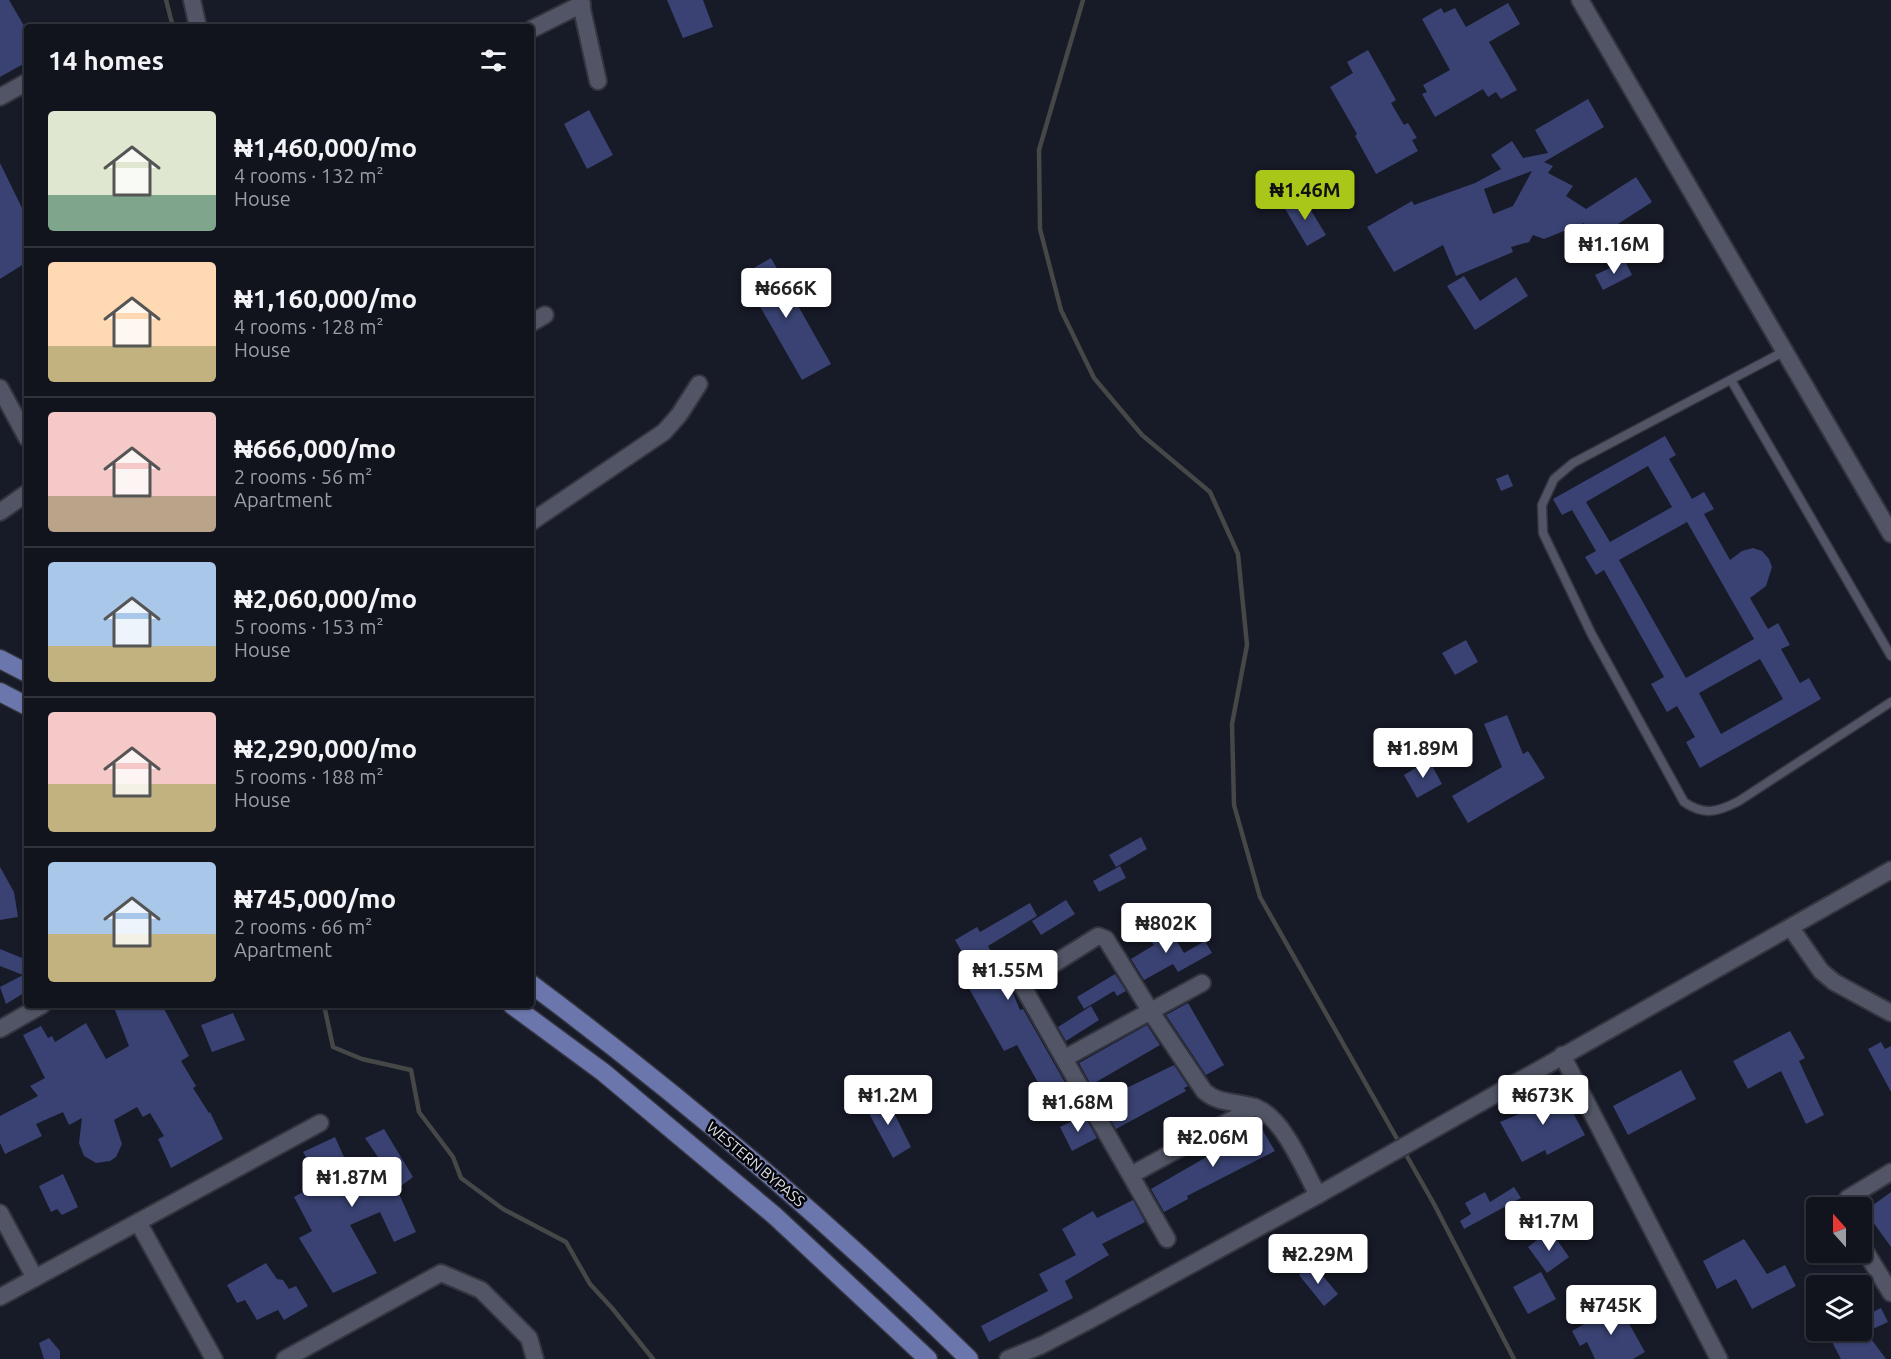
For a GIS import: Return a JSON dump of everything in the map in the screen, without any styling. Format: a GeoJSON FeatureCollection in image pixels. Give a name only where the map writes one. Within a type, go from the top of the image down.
{"type":"FeatureCollection","features":[{"type":"Feature","properties":{"kind":"main road"},"geometry":{"type":"LineString","coordinates":[[0,659],[24,671]]}},
{"type":"Feature","properties":{"kind":"main road"},"geometry":{"type":"LineString","coordinates":[[0,692],[24,704]]}},
{"type":"Feature","properties":{"kind":"main road","name":"WESTERN BYPASS"},"geometry":{"type":"LineString","coordinates":[[534,986],[621,1051],[794,1195],[969,1359]]}},
{"type":"Feature","properties":{"kind":"main road","name":"WESTERN BYPASS"},"geometry":{"type":"LineString","coordinates":[[516,1008],[603,1072],[775,1216],[928,1359]]}},
{"type":"Feature","properties":{"kind":"street"},"geometry":{"type":"LineString","coordinates":[[192,0],[197,24]]}},
{"type":"Feature","properties":{"kind":"street"},"geometry":{"type":"LineString","coordinates":[[1580,0],[1891,534]]}},
{"type":"Feature","properties":{"kind":"street"},"geometry":{"type":"LineString","coordinates":[[534,28],[581,2],[598,81]]}},
{"type":"Feature","properties":{"kind":"street"},"geometry":{"type":"LineString","coordinates":[[0,98],[24,84]]}},
{"type":"Feature","properties":{"kind":"street"},"geometry":{"type":"LineString","coordinates":[[534,520],[664,432],[699,384]]}},
{"type":"Feature","properties":{"kind":"street"},"geometry":{"type":"LineString","coordinates":[[0,388],[24,432]]}},
{"type":"Feature","properties":{"kind":"street"},"geometry":{"type":"LineString","coordinates":[[0,512],[24,495]]}},
{"type":"Feature","properties":{"kind":"street"},"geometry":{"type":"LineString","coordinates":[[1008,1359],[1042,1345],[1318,1195],[1891,870]]}},
{"type":"Feature","properties":{"kind":"street"},"geometry":{"type":"LineString","coordinates":[[1791,928],[1821,970],[1834,982],[1891,1013]]}},
{"type":"Feature","properties":{"kind":"street"},"geometry":{"type":"LineString","coordinates":[[1167,1239],[1023,987],[1028,980],[1093,938],[1102,936],[1106,939],[1151,1012],[1211,1098],[1255,1107],[1275,1120],[1318,1195]]}},
{"type":"Feature","properties":{"kind":"street"},"geometry":{"type":"LineString","coordinates":[[1065,1058],[1202,982]]}},
{"type":"Feature","properties":{"kind":"street"},"geometry":{"type":"LineString","coordinates":[[0,1029],[37,1008]]}},
{"type":"Feature","properties":{"kind":"street"},"geometry":{"type":"LineString","coordinates":[[1562,1055],[1719,1359]]}},
{"type":"Feature","properties":{"kind":"street"},"geometry":{"type":"LineString","coordinates":[[1131,1175],[1255,1107]]}},
{"type":"Feature","properties":{"kind":"street"},"geometry":{"type":"LineString","coordinates":[[0,1297],[320,1123]]}},
{"type":"Feature","properties":{"kind":"street"},"geometry":{"type":"LineString","coordinates":[[1850,1197],[1891,1172]]}},
{"type":"Feature","properties":{"kind":"street"},"geometry":{"type":"LineString","coordinates":[[0,1213],[34,1278]]}},
{"type":"Feature","properties":{"kind":"street"},"geometry":{"type":"LineString","coordinates":[[138,1222],[214,1359]]}},
{"type":"Feature","properties":{"kind":"street"},"geometry":{"type":"LineString","coordinates":[[1872,1262],[1891,1293]]}},
{"type":"Feature","properties":{"kind":"street"},"geometry":{"type":"LineString","coordinates":[[285,1359],[441,1273],[481,1290],[529,1338],[535,1359]]}},
{"type":"Feature","properties":{"kind":"street"},"geometry":{"type":"LineString","coordinates":[[1032,1359],[1042,1345]]}},
{"type":"Feature","properties":{"kind":"lane"},"geometry":{"type":"LineString","coordinates":[[1785,351],[1574,463],[1554,479],[1542,505],[1543,533],[1591,633],[1684,802],[1694,809],[1708,813],[1721,811],[1891,702]]}},
{"type":"Feature","properties":{"kind":"lane"},"geometry":{"type":"LineString","coordinates":[[1731,380],[1891,656]]}},
{"type":"Feature","properties":{"kind":"building"},"geometry":{"type":"Polygon","coordinates":[[[0,0],[9,0],[24,26],[24,64],[0,77],[0,0]]]}},
{"type":"Feature","properties":{"kind":"building"},"geometry":{"type":"Polygon","coordinates":[[[667,0],[703,0],[713,27],[683,38],[667,0]]]}},
{"type":"Feature","properties":{"kind":"building"},"geometry":{"type":"Polygon","coordinates":[[[1508,3],[1520,24],[1489,42],[1517,90],[1501,99],[1496,92],[1488,97],[1483,89],[1435,117],[1422,94],[1427,92],[1423,85],[1450,70],[1422,19],[1441,8],[1444,13],[1455,8],[1466,27],[1508,3]]]}},
{"type":"Feature","properties":{"kind":"building"},"geometry":{"type":"Polygon","coordinates":[[[1368,50],[1396,100],[1391,103],[1404,125],[1408,123],[1417,138],[1412,140],[1418,151],[1376,174],[1355,136],[1357,134],[1330,87],[1353,73],[1347,62],[1368,50]]]}},
{"type":"Feature","properties":{"kind":"building"},"geometry":{"type":"Polygon","coordinates":[[[1588,99],[1604,127],[1544,162],[1553,166],[1548,173],[1573,186],[1566,196],[1586,209],[1636,177],[1652,202],[1593,240],[1584,223],[1544,239],[1533,235],[1529,242],[1511,247],[1513,252],[1456,276],[1443,245],[1394,272],[1367,227],[1412,201],[1414,205],[1475,183],[1501,169],[1491,155],[1512,141],[1523,158],[1548,153],[1535,130],[1588,99]],[[1532,171],[1484,189],[1493,214],[1513,206],[1532,171]]]}},
{"type":"Feature","properties":{"kind":"building"},"geometry":{"type":"Polygon","coordinates":[[[589,110],[613,155],[587,169],[564,124],[589,110]]]}},
{"type":"Feature","properties":{"kind":"building"},"geometry":{"type":"Polygon","coordinates":[[[0,163],[24,210],[24,264],[0,279],[0,163]]]}},
{"type":"Feature","properties":{"kind":"building"},"geometry":{"type":"Polygon","coordinates":[[[1302,196],[1326,235],[1307,246],[1284,207],[1302,196]]]}},
{"type":"Feature","properties":{"kind":"building"},"geometry":{"type":"Polygon","coordinates":[[[771,258],[831,364],[802,380],[742,275],[771,258]]]}},
{"type":"Feature","properties":{"kind":"building"},"geometry":{"type":"Polygon","coordinates":[[[1625,261],[1632,275],[1603,290],[1595,275],[1625,261]]]}},
{"type":"Feature","properties":{"kind":"building"},"geometry":{"type":"Polygon","coordinates":[[[1464,276],[1480,301],[1516,277],[1528,296],[1475,330],[1447,286],[1464,276]]]}},
{"type":"Feature","properties":{"kind":"building"},"geometry":{"type":"Polygon","coordinates":[[[1665,436],[1676,455],[1669,459],[1692,499],[1704,492],[1714,509],[1704,514],[1730,560],[1742,551],[1753,548],[1762,551],[1769,559],[1772,567],[1766,586],[1750,598],[1768,629],[1778,623],[1790,645],[1781,649],[1800,683],[1809,678],[1821,699],[1700,768],[1686,742],[1695,737],[1677,706],[1667,712],[1651,684],[1664,677],[1604,570],[1596,575],[1585,557],[1596,551],[1572,510],[1562,515],[1553,499],[1665,436]],[[1648,466],[1586,502],[1610,542],[1672,507],[1648,466]],[[1687,522],[1619,560],[1686,678],[1754,639],[1687,522]],[[1760,659],[1699,693],[1721,734],[1783,699],[1760,659]]]}},
{"type":"Feature","properties":{"kind":"building"},"geometry":{"type":"Polygon","coordinates":[[[1508,474],[1513,486],[1501,491],[1496,479],[1508,474]]]}},
{"type":"Feature","properties":{"kind":"building"},"geometry":{"type":"Polygon","coordinates":[[[1466,640],[1478,662],[1455,675],[1442,653],[1466,640]]]}},
{"type":"Feature","properties":{"kind":"building"},"geometry":{"type":"Polygon","coordinates":[[[1507,715],[1523,754],[1528,751],[1545,778],[1468,823],[1452,796],[1502,767],[1484,724],[1507,715]]]}},
{"type":"Feature","properties":{"kind":"building"},"geometry":{"type":"Polygon","coordinates":[[[1429,760],[1442,784],[1417,798],[1404,775],[1429,760]]]}},
{"type":"Feature","properties":{"kind":"building"},"geometry":{"type":"Polygon","coordinates":[[[1141,837],[1147,849],[1116,867],[1109,855],[1141,837]]]}},
{"type":"Feature","properties":{"kind":"building"},"geometry":{"type":"Polygon","coordinates":[[[1120,866],[1126,878],[1099,892],[1093,881],[1120,866]]]}},
{"type":"Feature","properties":{"kind":"building"},"geometry":{"type":"Polygon","coordinates":[[[0,867],[14,892],[18,917],[0,920],[0,867]]]}},
{"type":"Feature","properties":{"kind":"building"},"geometry":{"type":"Polygon","coordinates":[[[1066,900],[1075,914],[1041,935],[1032,921],[1066,900]]]}},
{"type":"Feature","properties":{"kind":"building"},"geometry":{"type":"Polygon","coordinates":[[[1030,903],[1037,916],[988,946],[1007,979],[1020,1010],[1023,1009],[1067,1086],[1062,1089],[1066,1096],[1053,1103],[1049,1096],[1046,1097],[1017,1045],[1004,1051],[967,985],[978,979],[955,940],[977,927],[980,932],[1030,903]]]}},
{"type":"Feature","properties":{"kind":"building"},"geometry":{"type":"Polygon","coordinates":[[[1155,921],[1167,938],[1173,935],[1184,953],[1205,941],[1212,953],[1178,972],[1173,964],[1144,980],[1131,959],[1154,945],[1143,930],[1155,921]]]}},
{"type":"Feature","properties":{"kind":"building"},"geometry":{"type":"Polygon","coordinates":[[[0,949],[24,959],[24,993],[6,1004],[0,987],[23,975],[0,966],[0,949]]]}},
{"type":"Feature","properties":{"kind":"building"},"geometry":{"type":"Polygon","coordinates":[[[1115,974],[1126,991],[1117,996],[1114,991],[1084,1009],[1077,997],[1115,974]]]}},
{"type":"Feature","properties":{"kind":"building"},"geometry":{"type":"Polygon","coordinates":[[[1188,1003],[1224,1065],[1206,1075],[1166,1015],[1188,1003]]]}},
{"type":"Feature","properties":{"kind":"building"},"geometry":{"type":"Polygon","coordinates":[[[1091,1006],[1099,1020],[1066,1041],[1058,1027],[1091,1006]]]}},
{"type":"Feature","properties":{"kind":"building"},"geometry":{"type":"Polygon","coordinates":[[[114,1008],[164,1008],[189,1056],[181,1061],[196,1086],[193,1088],[210,1112],[223,1139],[171,1168],[158,1139],[164,1136],[150,1113],[143,1117],[137,1107],[114,1120],[122,1144],[116,1157],[110,1161],[96,1163],[84,1156],[79,1143],[82,1118],[69,1125],[63,1112],[36,1124],[42,1136],[5,1154],[0,1143],[0,1116],[38,1096],[30,1086],[45,1078],[23,1035],[41,1026],[48,1038],[52,1036],[55,1042],[86,1023],[106,1059],[129,1046],[114,1008]]]}},
{"type":"Feature","properties":{"kind":"building"},"geometry":{"type":"Polygon","coordinates":[[[233,1013],[245,1040],[212,1052],[201,1025],[233,1013]]]}},
{"type":"Feature","properties":{"kind":"building"},"geometry":{"type":"Polygon","coordinates":[[[1147,1025],[1160,1045],[1091,1085],[1079,1063],[1147,1025]]]}},
{"type":"Feature","properties":{"kind":"building"},"geometry":{"type":"Polygon","coordinates":[[[1790,1031],[1805,1058],[1799,1061],[1824,1115],[1806,1124],[1781,1071],[1748,1089],[1733,1061],[1790,1031]]]}},
{"type":"Feature","properties":{"kind":"building"},"geometry":{"type":"Polygon","coordinates":[[[1881,1042],[1885,1049],[1891,1046],[1891,1092],[1868,1049],[1881,1042]]]}},
{"type":"Feature","properties":{"kind":"building"},"geometry":{"type":"Polygon","coordinates":[[[1174,1065],[1188,1086],[1184,1088],[1186,1091],[1116,1129],[1100,1101],[1174,1065]]]}},
{"type":"Feature","properties":{"kind":"building"},"geometry":{"type":"Polygon","coordinates":[[[1681,1070],[1696,1099],[1628,1135],[1613,1106],[1681,1070]]]}},
{"type":"Feature","properties":{"kind":"building"},"geometry":{"type":"Polygon","coordinates":[[[1559,1087],[1585,1135],[1547,1155],[1545,1150],[1522,1162],[1500,1122],[1524,1112],[1521,1107],[1559,1087]]]}},
{"type":"Feature","properties":{"kind":"building"},"geometry":{"type":"Polygon","coordinates":[[[884,1093],[911,1147],[893,1158],[865,1106],[884,1093]]]}},
{"type":"Feature","properties":{"kind":"building"},"geometry":{"type":"Polygon","coordinates":[[[1084,1115],[1097,1138],[1072,1151],[1060,1127],[1084,1115]]]}},
{"type":"Feature","properties":{"kind":"building"},"geometry":{"type":"Polygon","coordinates":[[[1260,1126],[1275,1151],[1187,1196],[1188,1199],[1164,1212],[1151,1189],[1260,1126]]]}},
{"type":"Feature","properties":{"kind":"building"},"geometry":{"type":"Polygon","coordinates":[[[384,1129],[413,1177],[397,1189],[416,1232],[394,1242],[380,1212],[350,1225],[377,1273],[333,1293],[299,1238],[312,1231],[294,1197],[321,1182],[303,1152],[335,1137],[352,1175],[380,1160],[365,1138],[384,1129]]]}},
{"type":"Feature","properties":{"kind":"building"},"geometry":{"type":"Polygon","coordinates":[[[63,1174],[78,1207],[62,1215],[57,1209],[51,1212],[39,1186],[63,1174]]]}},
{"type":"Feature","properties":{"kind":"building"},"geometry":{"type":"Polygon","coordinates":[[[1514,1187],[1521,1198],[1464,1229],[1460,1221],[1471,1214],[1465,1203],[1485,1192],[1490,1202],[1514,1187]]]}},
{"type":"Feature","properties":{"kind":"building"},"geometry":{"type":"Polygon","coordinates":[[[1891,1192],[1891,1247],[1872,1221],[1872,1206],[1891,1192]]]}},
{"type":"Feature","properties":{"kind":"building"},"geometry":{"type":"Polygon","coordinates":[[[1133,1200],[1145,1222],[1102,1244],[1109,1255],[1065,1281],[1073,1298],[989,1342],[981,1326],[1048,1291],[1039,1274],[1076,1255],[1062,1229],[1093,1211],[1097,1218],[1133,1200]]]}},
{"type":"Feature","properties":{"kind":"building"},"geometry":{"type":"Polygon","coordinates":[[[1550,1230],[1569,1257],[1547,1273],[1528,1247],[1550,1230]]]}},
{"type":"Feature","properties":{"kind":"building"},"geometry":{"type":"Polygon","coordinates":[[[1744,1239],[1767,1274],[1785,1265],[1796,1286],[1752,1309],[1736,1279],[1717,1289],[1703,1261],[1744,1239]]]}},
{"type":"Feature","properties":{"kind":"building"},"geometry":{"type":"Polygon","coordinates":[[[266,1263],[277,1279],[283,1280],[289,1289],[296,1286],[308,1306],[284,1320],[278,1310],[257,1320],[245,1300],[237,1303],[227,1285],[266,1263]]]}},
{"type":"Feature","properties":{"kind":"building"},"geometry":{"type":"Polygon","coordinates":[[[1312,1263],[1338,1294],[1324,1306],[1299,1275],[1312,1263]]]}},
{"type":"Feature","properties":{"kind":"building"},"geometry":{"type":"Polygon","coordinates":[[[1541,1272],[1556,1299],[1528,1314],[1513,1287],[1541,1272]]]}},
{"type":"Feature","properties":{"kind":"building"},"geometry":{"type":"Polygon","coordinates":[[[1623,1302],[1632,1318],[1627,1320],[1645,1352],[1633,1359],[1595,1359],[1587,1342],[1580,1346],[1572,1331],[1623,1302]]]}},
{"type":"Feature","properties":{"kind":"building"},"geometry":{"type":"Polygon","coordinates":[[[1881,1308],[1888,1322],[1872,1329],[1872,1312],[1881,1308]]]}},
{"type":"Feature","properties":{"kind":"building"},"geometry":{"type":"Polygon","coordinates":[[[49,1338],[60,1351],[60,1359],[44,1359],[39,1343],[49,1338]]]}},
{"type":"Feature","properties":{"kind":"building"},"geometry":{"type":"Polygon","coordinates":[[[1872,1340],[1886,1359],[1841,1359],[1832,1341],[1872,1340]]]}},
{"type":"Feature","properties":{"kind":"waterway"},"geometry":{"type":"LineString","coordinates":[[166,0],[172,24]]}},
{"type":"Feature","properties":{"kind":"waterway"},"geometry":{"type":"LineString","coordinates":[[1083,0],[1039,150],[1040,229],[1061,310],[1094,378],[1142,435],[1210,492],[1238,554],[1247,645],[1232,724],[1234,805],[1260,897],[1434,1204],[1514,1359]]}},
{"type":"Feature","properties":{"kind":"waterway"},"geometry":{"type":"LineString","coordinates":[[325,1008],[333,1047],[362,1059],[411,1070],[419,1112],[453,1157],[461,1178],[503,1209],[566,1242],[590,1284],[653,1359]]}}]}
